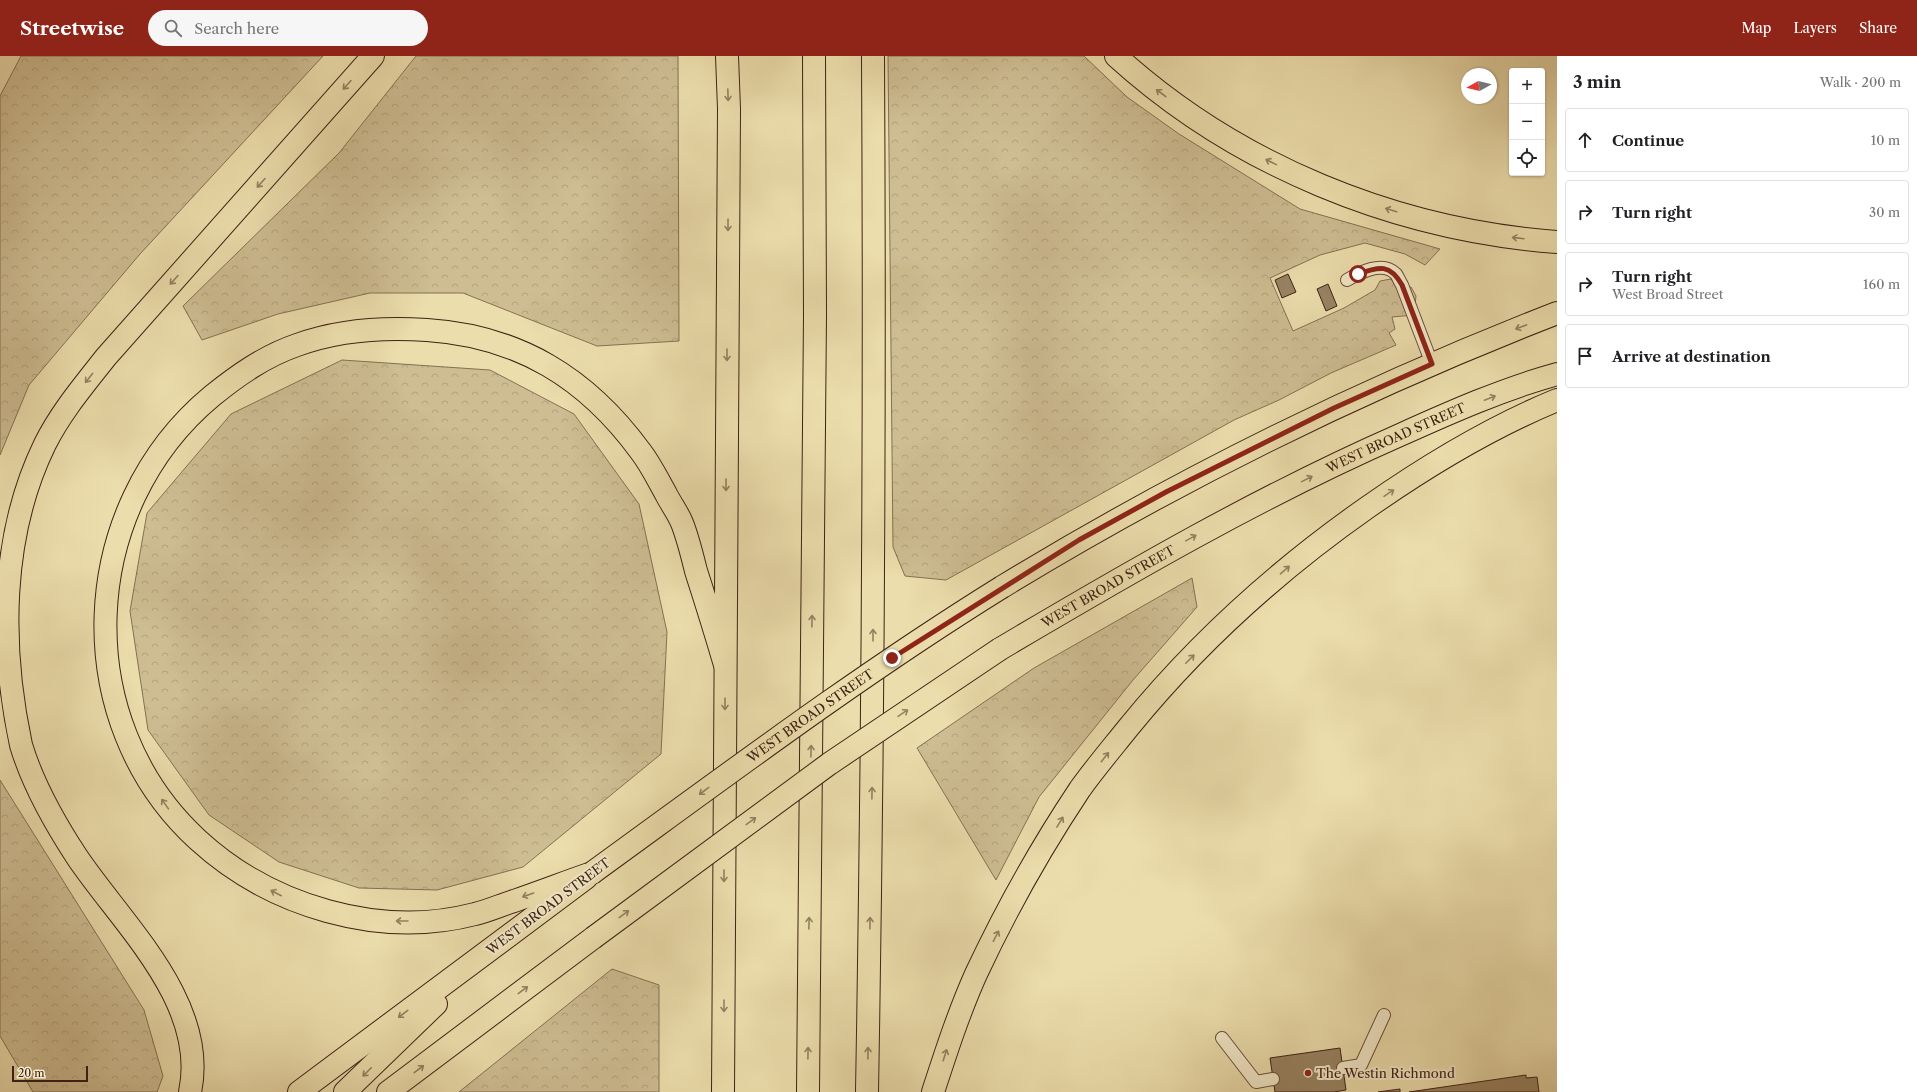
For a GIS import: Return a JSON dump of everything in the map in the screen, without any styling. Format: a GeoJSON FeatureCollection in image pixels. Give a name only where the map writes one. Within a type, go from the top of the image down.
{"type":"FeatureCollection","features":[{"type":"Feature","properties":{"kind":"main road"},"geometry":{"type":"LineString","coordinates":[[190,1092],[192,1081],[191,1051],[185,1022],[170,986],[147,950],[78,858],[47,808],[30,770],[21,745],[10,704],[3,646],[4,593],[10,545],[19,511],[35,467],[46,442],[68,405],[106,357],[373,56]]}},
{"type":"Feature","properties":{"kind":"main road"},"geometry":{"type":"LineString","coordinates":[[723,1092],[729,117],[727,56]]}},
{"type":"Feature","properties":{"kind":"main road"},"geometry":{"type":"LineString","coordinates":[[808,1092],[815,315],[814,56]]}},
{"type":"Feature","properties":{"kind":"main road"},"geometry":{"type":"LineString","coordinates":[[867,1092],[872,773],[875,314],[873,56]]}},
{"type":"Feature","properties":{"kind":"main road"},"geometry":{"type":"LineString","coordinates":[[1116,56],[1148,84],[1202,123],[1260,157],[1322,186],[1377,206],[1438,224],[1505,236],[1557,242]]}},
{"type":"Feature","properties":{"kind":"main road","name":"WEST BROAD STREET"},"geometry":{"type":"LineString","coordinates":[[299,1092],[592,873],[812,712],[1002,587],[1079,540],[1166,492],[1334,408],[1432,364],[1557,313]]}},
{"type":"Feature","properties":{"kind":"main road"},"geometry":{"type":"LineString","coordinates":[[592,873],[474,914],[430,921],[388,921],[341,914],[283,897],[251,880],[213,854],[185,828],[168,809],[145,776],[129,745],[117,711],[108,674],[104,622],[109,572],[121,528],[132,500],[157,456],[187,419],[230,381],[259,362],[296,345],[338,333],[397,328],[443,331],[479,337],[506,345],[555,367],[592,396],[612,416],[643,454],[682,524],[725,665]]}},
{"type":"Feature","properties":{"kind":"main road","name":"WEST BROAD STREET"},"geometry":{"type":"LineString","coordinates":[[388,1092],[593,938],[830,764],[1000,649],[1121,577],[1291,486],[1366,449],[1453,411],[1557,374]]}},
{"type":"Feature","properties":{"kind":"main road"},"geometry":{"type":"LineString","coordinates":[[933,1092],[947,1048],[976,975],[1043,849],[1081,788],[1153,698],[1234,614],[1290,566],[1337,529],[1424,469],[1480,436],[1524,414],[1557,400]]}},
{"type":"Feature","properties":{"kind":"main road"},"geometry":{"type":"LineString","coordinates":[[345,1092],[495,946]]}},
{"type":"Feature","properties":{"kind":"lane"},"geometry":{"type":"LineString","coordinates":[[1347,280],[1372,269],[1390,270],[1396,274],[1402,285],[1432,364]]}},
{"type":"Feature","properties":{"kind":"lane"},"geometry":{"type":"LineString","coordinates":[[1343,1068],[1361,1065],[1384,1015]]}},
{"type":"Feature","properties":{"kind":"lane"},"geometry":{"type":"LineString","coordinates":[[1222,1038],[1256,1082],[1273,1079]]}},
{"type":"Feature","properties":{"kind":"green space"},"geometry":{"type":"Polygon","coordinates":[[[21,56],[323,56],[140,254],[29,385],[0,455],[0,96],[21,56]]]}},
{"type":"Feature","properties":{"kind":"green space"},"geometry":{"type":"Polygon","coordinates":[[[416,56],[678,56],[679,341],[597,346],[463,293],[370,293],[278,314],[202,340],[183,306],[339,153],[416,56]]]}},
{"type":"Feature","properties":{"kind":"green space"},"geometry":{"type":"Polygon","coordinates":[[[888,56],[1084,56],[1127,97],[1179,134],[1300,209],[1440,249],[1425,265],[1405,254],[1365,243],[1320,255],[1270,278],[1293,331],[1344,308],[1375,290],[1380,281],[1391,279],[1398,287],[1411,287],[1416,296],[1414,315],[1392,317],[1395,329],[1389,333],[1396,345],[1331,373],[1279,400],[1234,420],[946,580],[905,576],[893,547],[888,56]]]}},
{"type":"Feature","properties":{"kind":"green space"},"geometry":{"type":"Polygon","coordinates":[[[342,360],[490,370],[574,414],[639,504],[667,632],[661,754],[523,867],[437,890],[359,888],[279,862],[209,815],[148,730],[130,611],[147,513],[231,414],[342,360]]]}},
{"type":"Feature","properties":{"kind":"green space"},"geometry":{"type":"Polygon","coordinates":[[[1192,578],[1197,607],[1133,680],[1039,797],[996,880],[917,748],[1034,668],[1192,578]]]}},
{"type":"Feature","properties":{"kind":"green space"},"geometry":{"type":"Polygon","coordinates":[[[0,780],[144,1010],[163,1076],[157,1092],[33,1092],[0,1036],[0,780]]]}},
{"type":"Feature","properties":{"kind":"green space"},"geometry":{"type":"Polygon","coordinates":[[[612,969],[659,985],[659,1092],[459,1092],[612,969]]]}},
{"type":"Feature","properties":{"kind":"building"},"geometry":{"type":"Polygon","coordinates":[[[1288,274],[1296,292],[1282,298],[1275,280],[1288,274]]]}},
{"type":"Feature","properties":{"kind":"building"},"geometry":{"type":"Polygon","coordinates":[[[1328,284],[1337,306],[1326,311],[1317,289],[1328,284]]]}},
{"type":"Feature","properties":{"kind":"building","name":"The Westin Richmond"},"geometry":{"type":"Polygon","coordinates":[[[1340,1048],[1346,1090],[1334,1092],[1275,1092],[1270,1058],[1340,1048]]]}},
{"type":"Feature","properties":{"kind":"building","name":"The Westin Richmond"},"geometry":{"type":"Polygon","coordinates":[[[1526,1075],[1526,1078],[1537,1077],[1539,1092],[1409,1092],[1526,1075]]]}},
{"type":"Feature","properties":{"kind":"building","name":"The Westin Richmond"},"geometry":{"type":"Polygon","coordinates":[[[1400,1089],[1400,1092],[1378,1092],[1400,1089]]]}},
{"type":"Feature","properties":{"kind":"place","name":"The Westin Richmond"},"geometry":{"type":"Point","coordinates":[1308,1073]}},
{"type":"Feature","properties":{"kind":"route"},"geometry":{"type":"LineString","coordinates":[[892,658],[964,611],[1079,540],[1166,492],[1334,408],[1432,364],[1402,285],[1396,274],[1390,270],[1382,268],[1372,269],[1358,274]]}}]}
